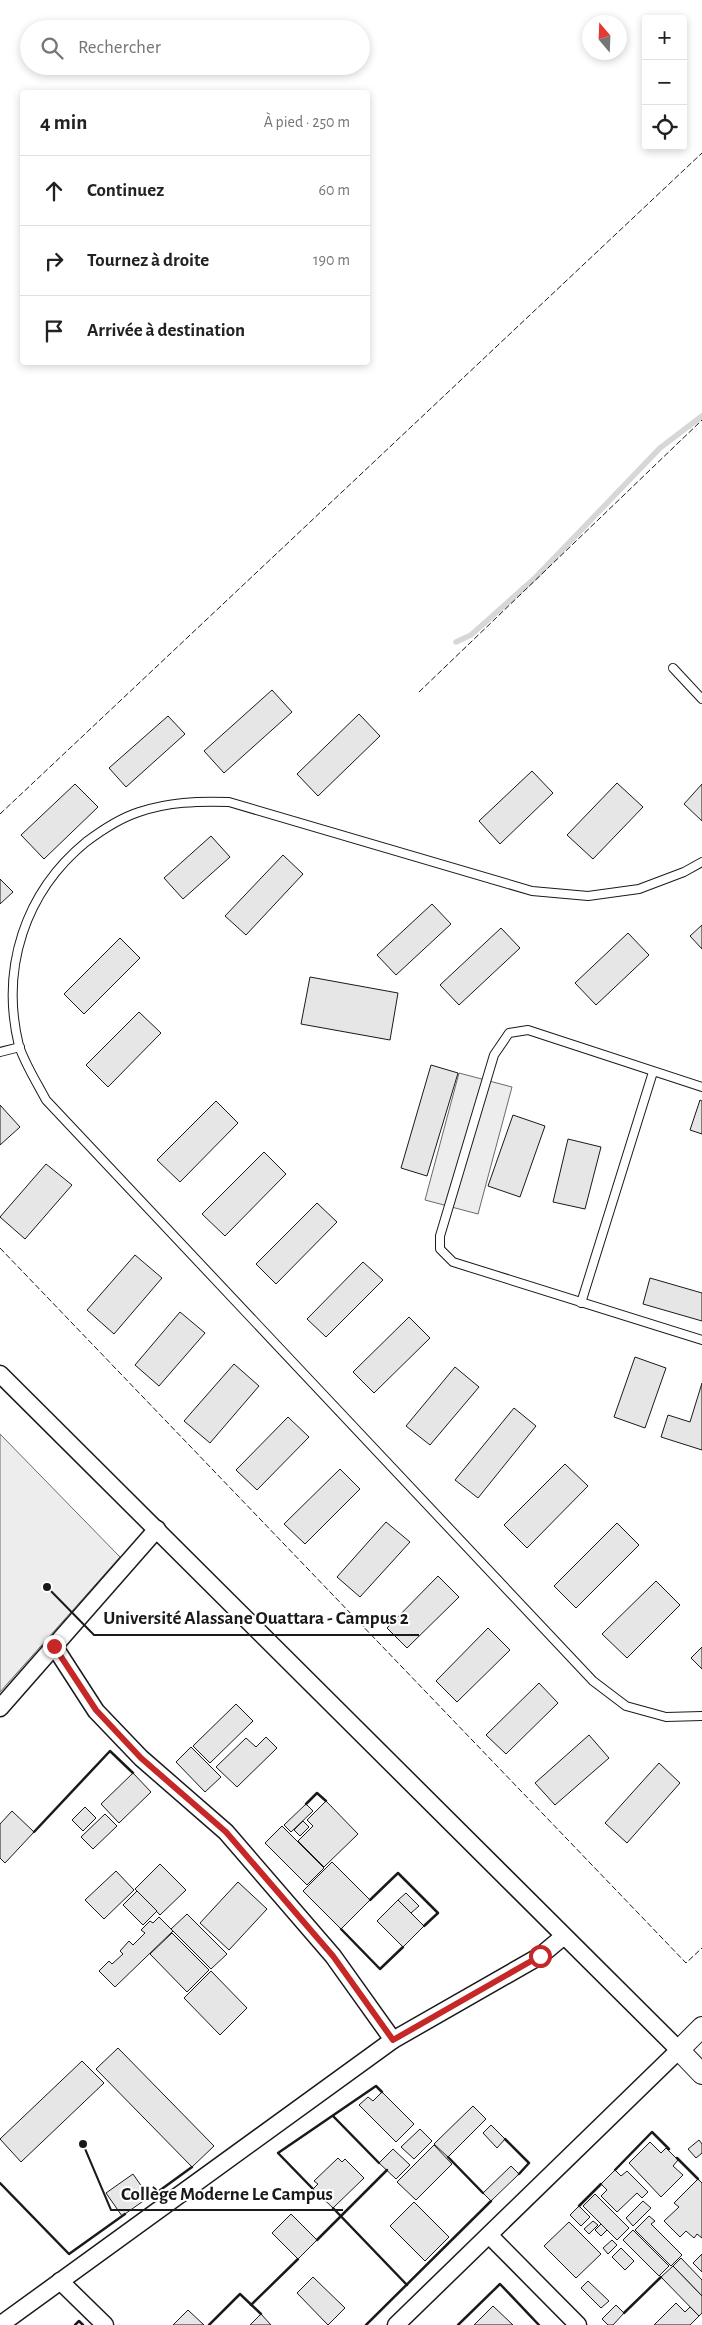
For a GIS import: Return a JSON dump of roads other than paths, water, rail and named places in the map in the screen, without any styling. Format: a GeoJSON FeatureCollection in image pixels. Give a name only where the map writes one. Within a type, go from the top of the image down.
{"type":"FeatureCollection","features":[{"type":"Feature","properties":{"kind":"street"},"geometry":{"type":"LineString","coordinates":[[0,1374],[702,2074]]}},
{"type":"Feature","properties":{"kind":"street"},"geometry":{"type":"LineString","coordinates":[[0,1708],[156,1529]]}},
{"type":"Feature","properties":{"kind":"street"},"geometry":{"type":"LineString","coordinates":[[54,1646],[96,1710],[141,1758],[226,1832],[333,1956],[393,2040]]}},
{"type":"Feature","properties":{"kind":"street"},"geometry":{"type":"LineString","coordinates":[[0,2325],[393,2040],[540,1956],[564,1936]]}},
{"type":"Feature","properties":{"kind":"street"},"geometry":{"type":"LineString","coordinates":[[396,2325],[702,2027]]}},
{"type":"Feature","properties":{"kind":"street"},"geometry":{"type":"LineString","coordinates":[[489,2235],[578,2325]]}},
{"type":"Feature","properties":{"kind":"street"},"geometry":{"type":"LineString","coordinates":[[60,2281],[105,2325]]}},
{"type":"Feature","properties":{"kind":"lane"},"geometry":{"type":"LineString","coordinates":[[673,668],[702,699]]}},
{"type":"Feature","properties":{"kind":"lane"},"geometry":{"type":"LineString","coordinates":[[702,862],[684,872],[639,889],[588,896],[532,891],[229,802],[184,801],[138,812],[101,830],[65,860],[34,902],[19,938],[12,986],[13,1016],[20,1047],[46,1100],[593,1681],[626,1706],[666,1717],[702,1716]]}},
{"type":"Feature","properties":{"kind":"lane"},"geometry":{"type":"LineString","coordinates":[[702,1086],[653,1072],[528,1030],[509,1033],[494,1055],[440,1236],[440,1249],[453,1262],[702,1340]]}},
{"type":"Feature","properties":{"kind":"lane"},"geometry":{"type":"LineString","coordinates":[[0,1052],[20,1047]]}},
{"type":"Feature","properties":{"kind":"lane"},"geometry":{"type":"LineString","coordinates":[[581,1303],[653,1072]]}},
{"type":"Feature","properties":{"kind":"waterway"},"geometry":{"type":"LineString","coordinates":[[456,642],[471,635],[536,577],[660,448],[702,416]]}},
{"type":"Feature","properties":{"kind":"place","name":"Université Alassane Ouattara - Campus 2"},"geometry":{"type":"Point","coordinates":[47,1587]}},
{"type":"Feature","properties":{"kind":"place","name":"Collège Moderne Le Campus"},"geometry":{"type":"Point","coordinates":[83,2144]}}]}
